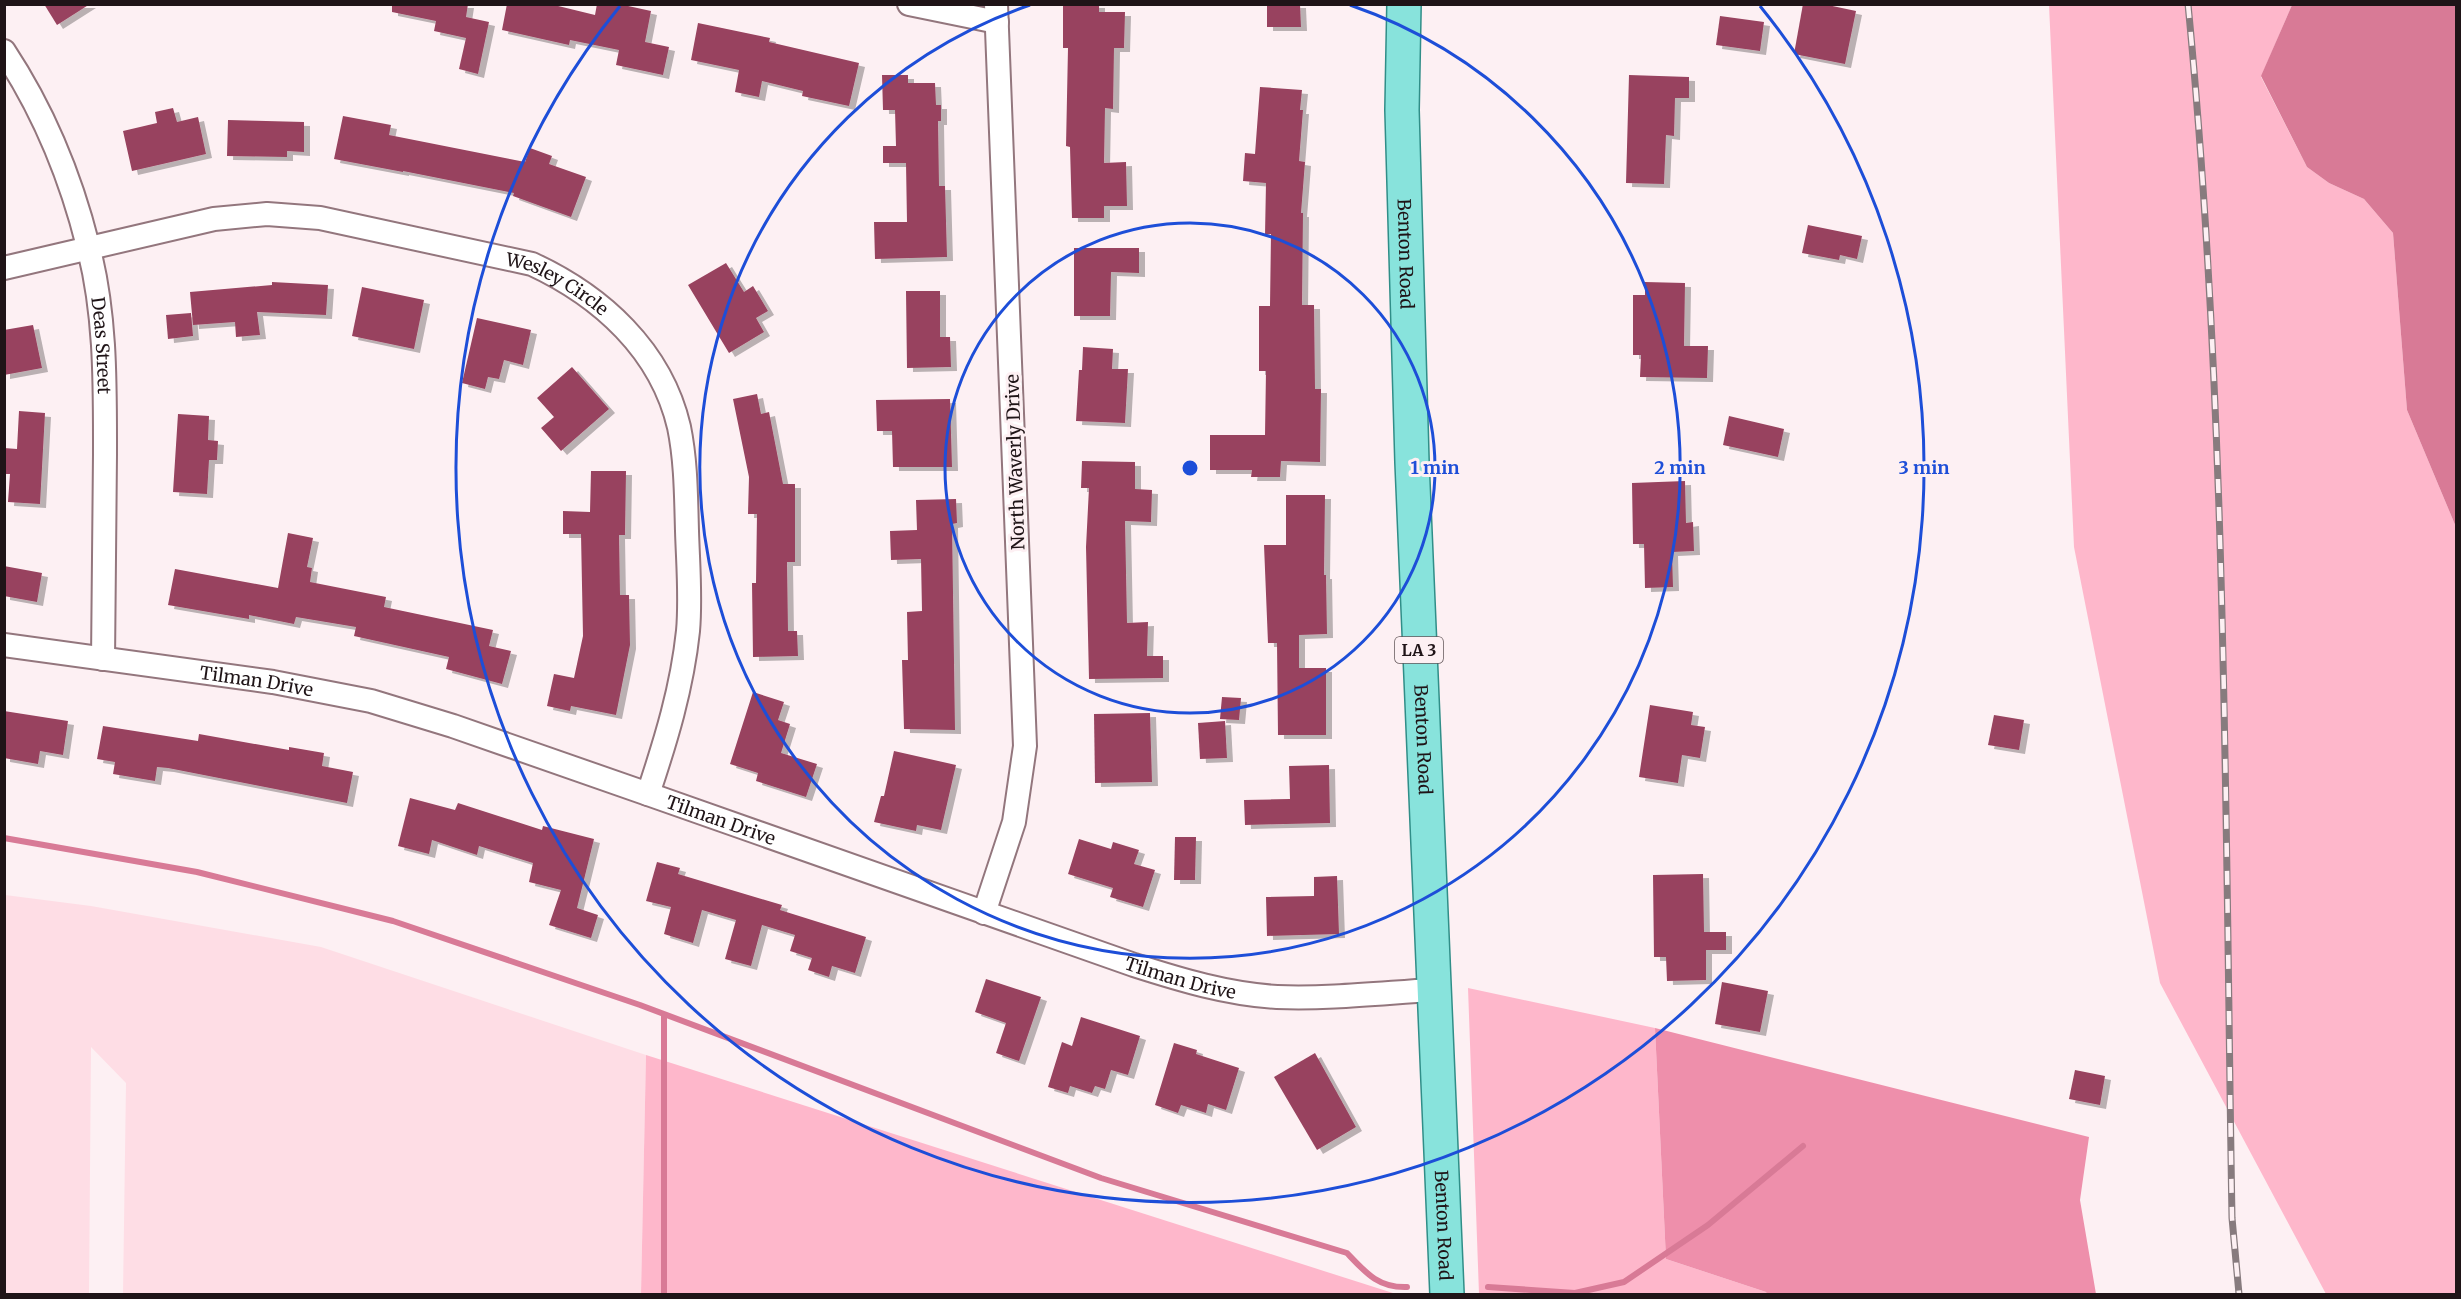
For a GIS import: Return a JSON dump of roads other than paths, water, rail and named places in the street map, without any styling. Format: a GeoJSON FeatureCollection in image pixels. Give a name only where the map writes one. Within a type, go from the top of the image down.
{"type":"FeatureCollection","features":[{"type":"Feature","properties":{"kind":"main road","name":"Benton Road"},"geometry":{"type":"LineString","coordinates":[[1404,4],[1402,110],[1411,427],[1447,1294]]}},
{"type":"Feature","properties":{"kind":"street"},"geometry":{"type":"LineString","coordinates":[[909,4],[997,14]]}},
{"type":"Feature","properties":{"kind":"street","name":"North Waverly Drive"},"geometry":{"type":"LineString","coordinates":[[984,913],[1014,822],[1025,746],[997,14]]}},
{"type":"Feature","properties":{"kind":"street","name":"Deas Street"},"geometry":{"type":"LineString","coordinates":[[4,51],[33,100],[63,168],[89,248],[100,316],[106,386],[103,659]]}},
{"type":"Feature","properties":{"kind":"street","name":"Wesley Circle"},"geometry":{"type":"LineString","coordinates":[[4,268],[214,219],[267,213],[291,214],[331,220],[532,264],[553,274],[609,311],[642,348],[656,369],[674,408],[684,459],[688,629],[673,717],[648,794]]}},
{"type":"Feature","properties":{"kind":"street","name":"Tilman Drive"},"geometry":{"type":"LineString","coordinates":[[4,645],[273,682],[371,701],[453,726],[1134,965],[1214,989],[1277,996],[1313,997],[1433,990]]}},
{"type":"Feature","properties":{"kind":"waterway"},"geometry":{"type":"LineString","coordinates":[[4,838],[197,872],[393,921],[640,1005],[1101,1178],[1347,1253],[1380,1282],[1397,1287],[1407,1287]]}},
{"type":"Feature","properties":{"kind":"waterway"},"geometry":{"type":"LineString","coordinates":[[664,1015],[664,1294]]}},
{"type":"Feature","properties":{"kind":"waterway"},"geometry":{"type":"LineString","coordinates":[[1488,1287],[1575,1293],[1624,1282],[1708,1225],[1803,1146]]}},
{"type":"Feature","properties":{"kind":"railway"},"geometry":{"type":"LineString","coordinates":[[2188,4],[2201,156],[2217,459],[2222,611],[2232,1218],[2239,1294]]}}]}
